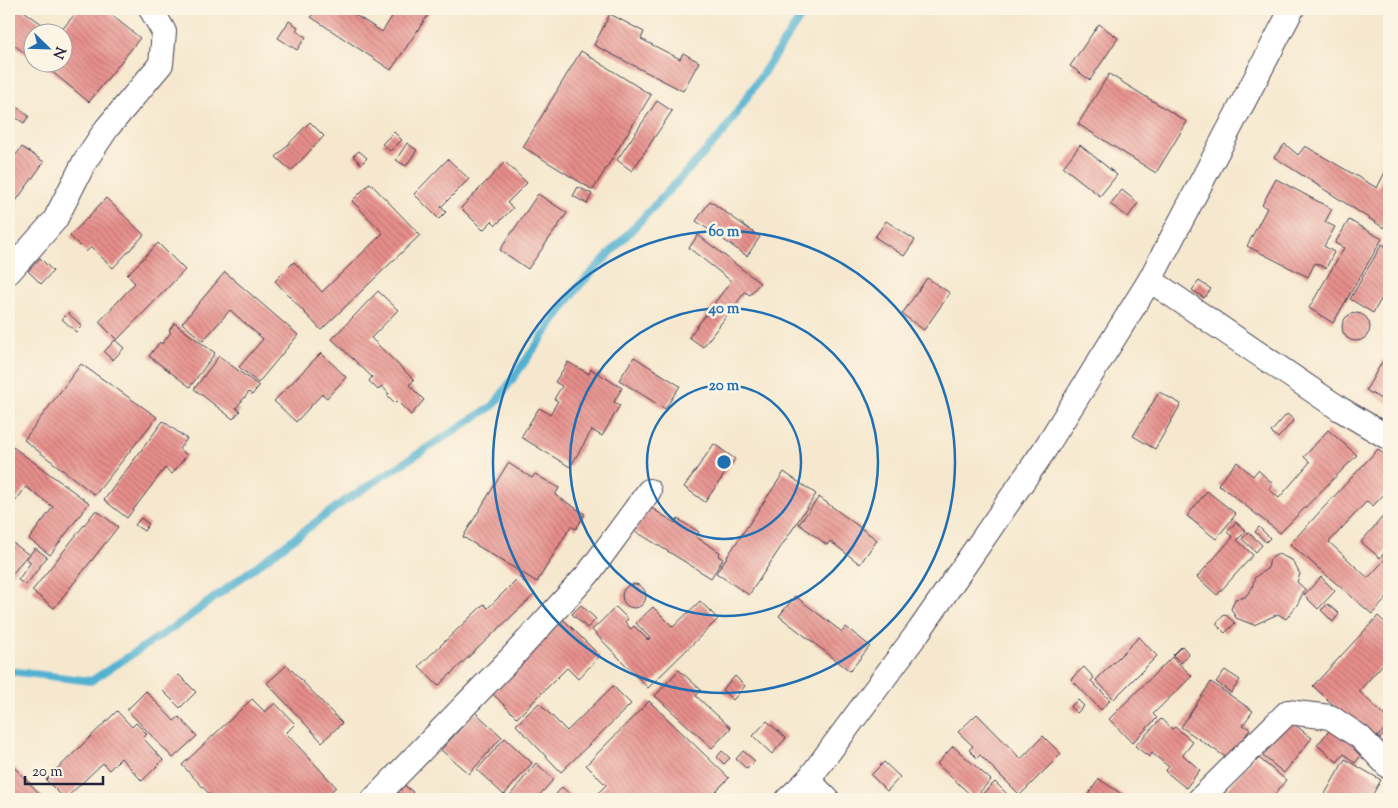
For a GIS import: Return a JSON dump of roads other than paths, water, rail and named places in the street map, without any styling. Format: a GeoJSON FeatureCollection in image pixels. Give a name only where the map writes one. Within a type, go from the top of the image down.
{"type":"FeatureCollection","features":[{"type":"Feature","properties":{"kind":"street"},"geometry":{"type":"LineString","coordinates":[[9,272],[55,220],[85,161],[107,128],[161,64],[164,32],[151,9]]}},
{"type":"Feature","properties":{"kind":"street"},"geometry":{"type":"LineString","coordinates":[[788,799],[808,780],[919,631],[1043,452],[1150,280],[1292,9]]}},
{"type":"Feature","properties":{"kind":"street"},"geometry":{"type":"LineString","coordinates":[[1150,280],[1340,409],[1389,438]]}},
{"type":"Feature","properties":{"kind":"street"},"geometry":{"type":"LineString","coordinates":[[374,799],[512,657],[588,574],[649,491]]}},
{"type":"Feature","properties":{"kind":"street"},"geometry":{"type":"LineString","coordinates":[[1200,799],[1288,712],[1330,717],[1360,738],[1389,767]]}},
{"type":"Feature","properties":{"kind":"street"},"geometry":{"type":"LineString","coordinates":[[808,780],[827,799]]}},
{"type":"Feature","properties":{"kind":"waterway"},"geometry":{"type":"LineString","coordinates":[[9,671],[91,681],[183,621],[343,502],[494,405],[578,287],[723,133],[806,9]]}}]}
